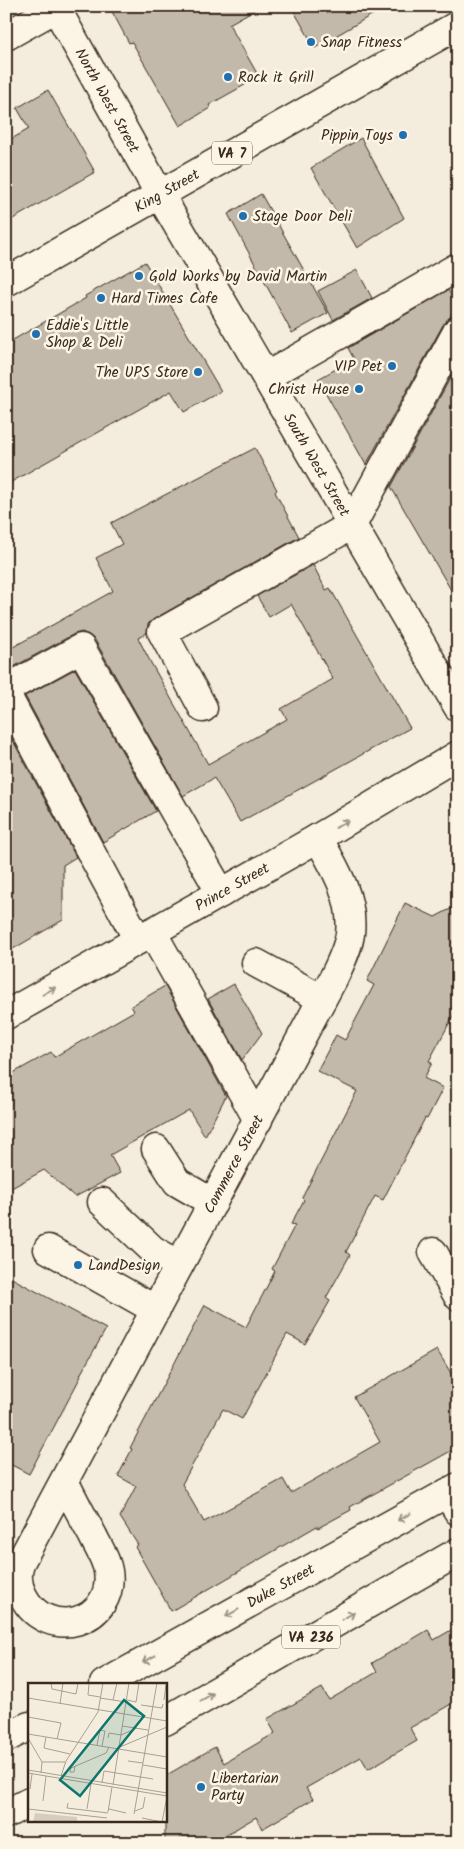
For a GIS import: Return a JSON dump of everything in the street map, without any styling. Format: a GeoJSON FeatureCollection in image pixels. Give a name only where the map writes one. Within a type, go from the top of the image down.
{"type":"FeatureCollection","features":[{"type":"Feature","properties":{"kind":"main road"},"geometry":{"type":"LineString","coordinates":[[6,36],[56,7]]}},
{"type":"Feature","properties":{"kind":"main road","name":"North West Street"},"geometry":{"type":"LineString","coordinates":[[56,7],[160,195]]}},
{"type":"Feature","properties":{"kind":"main road","name":"King Street"},"geometry":{"type":"LineString","coordinates":[[6,282],[458,25]]}},
{"type":"Feature","properties":{"kind":"main road","name":"South West Street"},"geometry":{"type":"LineString","coordinates":[[160,195],[458,706]]}},
{"type":"Feature","properties":{"kind":"main road"},"geometry":{"type":"LineString","coordinates":[[267,376],[458,267]]}},
{"type":"Feature","properties":{"kind":"main road"},"geometry":{"type":"LineString","coordinates":[[203,708],[162,632],[352,525],[458,330]]}},
{"type":"Feature","properties":{"kind":"main road"},"geometry":{"type":"LineString","coordinates":[[6,689],[81,648],[221,893]]}},
{"type":"Feature","properties":{"kind":"main road"},"geometry":{"type":"LineString","coordinates":[[6,694],[145,936],[258,1120]]}},
{"type":"Feature","properties":{"kind":"main road","name":"Prince Street"},"geometry":{"type":"LineString","coordinates":[[6,1015],[318,838],[458,755]]}},
{"type":"Feature","properties":{"kind":"main road","name":"Commerce Street"},"geometry":{"type":"LineString","coordinates":[[64,1481],[106,1561],[109,1578],[103,1602],[97,1610],[87,1617],[74,1622],[60,1623],[48,1621],[36,1614],[25,1601],[20,1591],[17,1573],[20,1563],[213,1203],[258,1120],[344,955],[350,936],[350,916],[347,897],[339,876],[318,838]]}},
{"type":"Feature","properties":{"kind":"main road"},"geometry":{"type":"LineString","coordinates":[[256,963],[322,999]]}},
{"type":"Feature","properties":{"kind":"main road"},"geometry":{"type":"LineString","coordinates":[[156,1149],[177,1182],[213,1203]]}},
{"type":"Feature","properties":{"kind":"main road"},"geometry":{"type":"LineString","coordinates":[[102,1202],[153,1250],[180,1265]]}},
{"type":"Feature","properties":{"kind":"main road"},"geometry":{"type":"LineString","coordinates":[[48,1249],[156,1310]]}},
{"type":"Feature","properties":{"kind":"main road"},"geometry":{"type":"LineString","coordinates":[[433,1252],[458,1296]]}},
{"type":"Feature","properties":{"kind":"main road","name":"Duke Street"},"geometry":{"type":"LineString","coordinates":[[106,1683],[454,1497]]}},
{"type":"Feature","properties":{"kind":"main road","name":"VA 236"},"geometry":{"type":"LineString","coordinates":[[166,1721],[458,1552]]}},
{"type":"Feature","properties":{"kind":"main road"},"geometry":{"type":"LineString","coordinates":[[6,1738],[28,1727]]}},
{"type":"Feature","properties":{"kind":"main road"},"geometry":{"type":"LineString","coordinates":[[6,1814],[28,1803]]}},
{"type":"Feature","properties":{"kind":"building"},"geometry":{"type":"Polygon","coordinates":[[[109,6],[261,6],[229,24],[259,77],[209,105],[210,108],[180,126],[132,42],[129,43],[109,6]]]}},
{"type":"Feature","properties":{"kind":"building"},"geometry":{"type":"Polygon","coordinates":[[[291,6],[387,6],[315,48],[291,6]]]}},
{"type":"Feature","properties":{"kind":"building"},"geometry":{"type":"Polygon","coordinates":[[[48,90],[95,172],[6,223],[6,142],[29,129],[17,108],[48,90]]]}},
{"type":"Feature","properties":{"kind":"building"},"geometry":{"type":"Polygon","coordinates":[[[361,138],[404,218],[357,248],[311,168],[361,138]]]}},
{"type":"Feature","properties":{"kind":"building"},"geometry":{"type":"Polygon","coordinates":[[[261,194],[328,313],[292,333],[228,214],[261,194]]]}},
{"type":"Feature","properties":{"kind":"building"},"geometry":{"type":"Polygon","coordinates":[[[145,262],[221,391],[184,412],[171,391],[6,485],[6,344],[145,262]]]}},
{"type":"Feature","properties":{"kind":"building"},"geometry":{"type":"Polygon","coordinates":[[[357,270],[372,298],[333,320],[318,291],[357,270]]]}},
{"type":"Feature","properties":{"kind":"building"},"geometry":{"type":"Polygon","coordinates":[[[448,290],[457,306],[444,323],[366,465],[318,379],[354,359],[348,348],[448,290]]]}},
{"type":"Feature","properties":{"kind":"building"},"geometry":{"type":"Polygon","coordinates":[[[454,371],[458,373],[458,602],[391,487],[454,371]]]}},
{"type":"Feature","properties":{"kind":"building"},"geometry":{"type":"Polygon","coordinates":[[[255,448],[277,490],[275,492],[299,537],[148,624],[147,633],[138,638],[151,663],[208,764],[287,719],[281,709],[333,679],[291,604],[269,617],[257,596],[313,565],[326,590],[330,588],[410,728],[240,822],[214,778],[183,796],[95,640],[89,635],[82,632],[74,634],[6,671],[6,651],[113,591],[96,558],[122,544],[111,523],[255,448]]]}},
{"type":"Feature","properties":{"kind":"building"},"geometry":{"type":"Polygon","coordinates":[[[75,669],[156,811],[103,842],[25,696],[75,669]]]}},
{"type":"Feature","properties":{"kind":"building"},"geometry":{"type":"Polygon","coordinates":[[[6,728],[76,857],[63,865],[63,920],[6,953],[6,728]]]}},
{"type":"Feature","properties":{"kind":"building"},"geometry":{"type":"Polygon","coordinates":[[[405,903],[435,917],[458,905],[458,1007],[429,1061],[432,1063],[424,1078],[443,1088],[427,1119],[425,1118],[383,1200],[375,1196],[346,1252],[350,1255],[326,1298],[330,1301],[305,1344],[287,1334],[242,1419],[223,1409],[182,1484],[204,1522],[283,1479],[291,1493],[380,1442],[354,1397],[437,1350],[458,1385],[458,1447],[350,1507],[351,1510],[318,1528],[317,1526],[171,1611],[135,1547],[138,1545],[120,1517],[136,1486],[118,1476],[132,1449],[130,1448],[205,1305],[246,1327],[275,1271],[272,1269],[295,1225],[291,1224],[304,1200],[302,1198],[357,1091],[317,1071],[336,1035],[345,1040],[374,985],[367,981],[405,903]]]}},
{"type":"Feature","properties":{"kind":"building"},"geometry":{"type":"Polygon","coordinates":[[[234,984],[262,1033],[242,1060],[208,999],[234,984]]]}},
{"type":"Feature","properties":{"kind":"building"},"geometry":{"type":"Polygon","coordinates":[[[165,986],[226,1096],[205,1136],[189,1110],[110,1155],[120,1173],[75,1197],[44,1170],[6,1191],[6,1077],[51,1052],[54,1057],[134,1011],[131,1006],[165,986]]]}},
{"type":"Feature","properties":{"kind":"building"},"geometry":{"type":"Polygon","coordinates":[[[6,1275],[106,1329],[29,1474],[6,1462],[6,1275]]]}},
{"type":"Feature","properties":{"kind":"building"},"geometry":{"type":"Polygon","coordinates":[[[458,1626],[458,1700],[410,1728],[417,1741],[368,1769],[361,1757],[306,1788],[313,1799],[262,1829],[256,1817],[212,1843],[165,1843],[166,1775],[215,1747],[224,1763],[275,1733],[267,1719],[322,1688],[329,1700],[377,1672],[372,1663],[428,1630],[434,1640],[458,1626]]]}},
{"type":"Feature","properties":{"kind":"place","name":"Snap Fitness"},"geometry":{"type":"Point","coordinates":[311,42]}},
{"type":"Feature","properties":{"kind":"place","name":"Rock it Grill"},"geometry":{"type":"Point","coordinates":[228,77]}},
{"type":"Feature","properties":{"kind":"place","name":"Pippin Toys"},"geometry":{"type":"Point","coordinates":[403,135]}},
{"type":"Feature","properties":{"kind":"place","name":"Stage Door Deli"},"geometry":{"type":"Point","coordinates":[243,216]}},
{"type":"Feature","properties":{"kind":"place","name":"Gold Works by David Martin"},"geometry":{"type":"Point","coordinates":[139,276]}},
{"type":"Feature","properties":{"kind":"place","name":"Hard Times Cafe"},"geometry":{"type":"Point","coordinates":[101,298]}},
{"type":"Feature","properties":{"kind":"place","name":"Eddie's Little Shop & Deli"},"geometry":{"type":"Point","coordinates":[36,334]}},
{"type":"Feature","properties":{"kind":"place","name":"VIP Pet"},"geometry":{"type":"Point","coordinates":[392,366]}},
{"type":"Feature","properties":{"kind":"place","name":"The UPS Store"},"geometry":{"type":"Point","coordinates":[198,372]}},
{"type":"Feature","properties":{"kind":"place","name":"Christ House"},"geometry":{"type":"Point","coordinates":[359,389]}},
{"type":"Feature","properties":{"kind":"place","name":"LandDesign"},"geometry":{"type":"Point","coordinates":[78,1265]}},
{"type":"Feature","properties":{"kind":"place","name":"Libertarian Party"},"geometry":{"type":"Point","coordinates":[201,1787]}}]}
